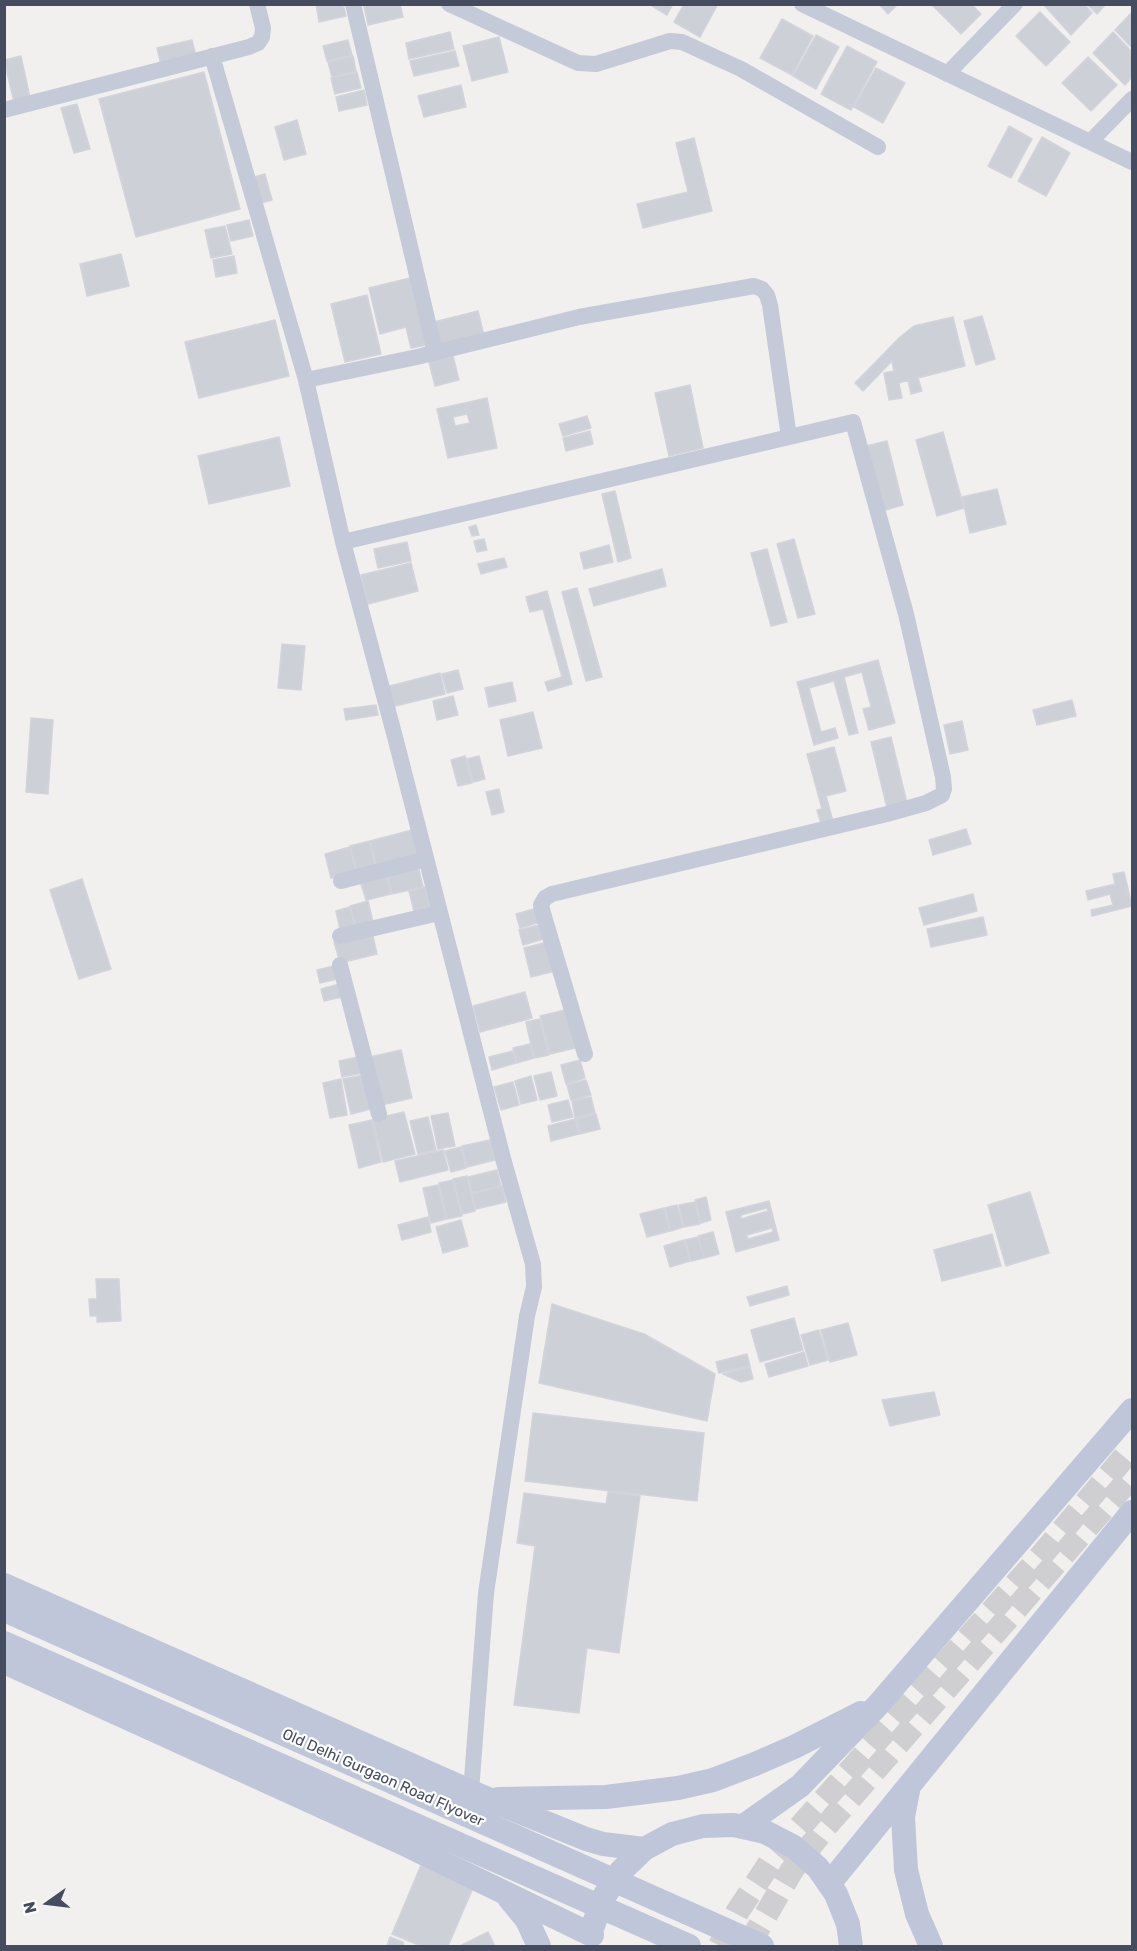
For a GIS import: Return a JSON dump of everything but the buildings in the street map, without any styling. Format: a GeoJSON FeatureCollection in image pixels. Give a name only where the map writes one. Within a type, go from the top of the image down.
{"type":"FeatureCollection","features":[{"type":"Feature","properties":{"kind":"main road"},"geometry":{"type":"LineString","coordinates":[[742,1827],[800,1786],[878,1705],[1132,1410]]}},
{"type":"Feature","properties":{"kind":"main road"},"geometry":{"type":"LineString","coordinates":[[830,1884],[1132,1512]]}},
{"type":"Feature","properties":{"kind":"main road"},"geometry":{"type":"LineString","coordinates":[[4,1585],[481,1796],[586,1839],[603,1844],[644,1849]]}},
{"type":"Feature","properties":{"kind":"main road","name":"Old Delhi Gurgaon Road Flyover"},"geometry":{"type":"LineString","coordinates":[[4,1610],[762,1947]]}},
{"type":"Feature","properties":{"kind":"main road","name":"Old Delhi Gurgaon Road Flyover"},"geometry":{"type":"LineString","coordinates":[[4,1643],[688,1947]]}},
{"type":"Feature","properties":{"kind":"main road"},"geometry":{"type":"LineString","coordinates":[[4,1662],[398,1841],[504,1892],[592,1941],[603,1898],[621,1871],[644,1849],[672,1834],[703,1826],[734,1825],[765,1832],[794,1847],[818,1868],[830,1884],[848,1924],[851,1947]]}},
{"type":"Feature","properties":{"kind":"main road"},"geometry":{"type":"LineString","coordinates":[[481,1796],[606,1797],[678,1788],[713,1780],[794,1747],[878,1705]]}},
{"type":"Feature","properties":{"kind":"main road"},"geometry":{"type":"LineString","coordinates":[[908,1789],[903,1817],[906,1870],[917,1914],[931,1947]]}},
{"type":"Feature","properties":{"kind":"main road"},"geometry":{"type":"LineString","coordinates":[[504,1892],[527,1920],[539,1947]]}},
{"type":"Feature","properties":{"kind":"street"},"geometry":{"type":"LineString","coordinates":[[4,110],[258,43],[262,38],[263,28],[257,4]]}},
{"type":"Feature","properties":{"kind":"street"},"geometry":{"type":"LineString","coordinates":[[353,4],[435,352]]}},
{"type":"Feature","properties":{"kind":"street"},"geometry":{"type":"LineString","coordinates":[[449,4],[578,63],[596,64],[670,41],[682,42],[741,69],[878,147]]}},
{"type":"Feature","properties":{"kind":"street"},"geometry":{"type":"LineString","coordinates":[[802,4],[1132,162]]}},
{"type":"Feature","properties":{"kind":"street"},"geometry":{"type":"LineString","coordinates":[[947,74],[1015,4]]}},
{"type":"Feature","properties":{"kind":"street"},"geometry":{"type":"LineString","coordinates":[[212,56],[306,380],[343,542],[504,1162],[533,1264],[534,1287],[525,1327],[486,1593],[481,1796]]}},
{"type":"Feature","properties":{"kind":"street"},"geometry":{"type":"LineString","coordinates":[[1090,142],[1132,99]]}},
{"type":"Feature","properties":{"kind":"street"},"geometry":{"type":"LineString","coordinates":[[306,380],[417,357],[579,317],[753,286],[762,289],[770,305],[789,437]]}},
{"type":"Feature","properties":{"kind":"street"},"geometry":{"type":"LineString","coordinates":[[343,542],[853,422],[906,614],[943,777],[942,795],[937,799],[887,813],[552,894],[544,898],[541,905],[543,913],[585,1054]]}},
{"type":"Feature","properties":{"kind":"street"},"geometry":{"type":"LineString","coordinates":[[341,881],[426,860]]}},
{"type":"Feature","properties":{"kind":"street"},"geometry":{"type":"LineString","coordinates":[[340,936],[439,913]]}},
{"type":"Feature","properties":{"kind":"street"},"geometry":{"type":"LineString","coordinates":[[340,965],[379,1114]]}},
{"type":"Feature","properties":{"kind":"tunnel"},"geometry":{"type":"LineString","coordinates":[[720,1946],[738,1911],[775,1855],[1040,1557],[1132,1448]]}},
{"type":"Feature","properties":{"kind":"tunnel"},"geometry":{"type":"LineString","coordinates":[[748,1946],[792,1870],[826,1826],[1132,1476]]}}]}
